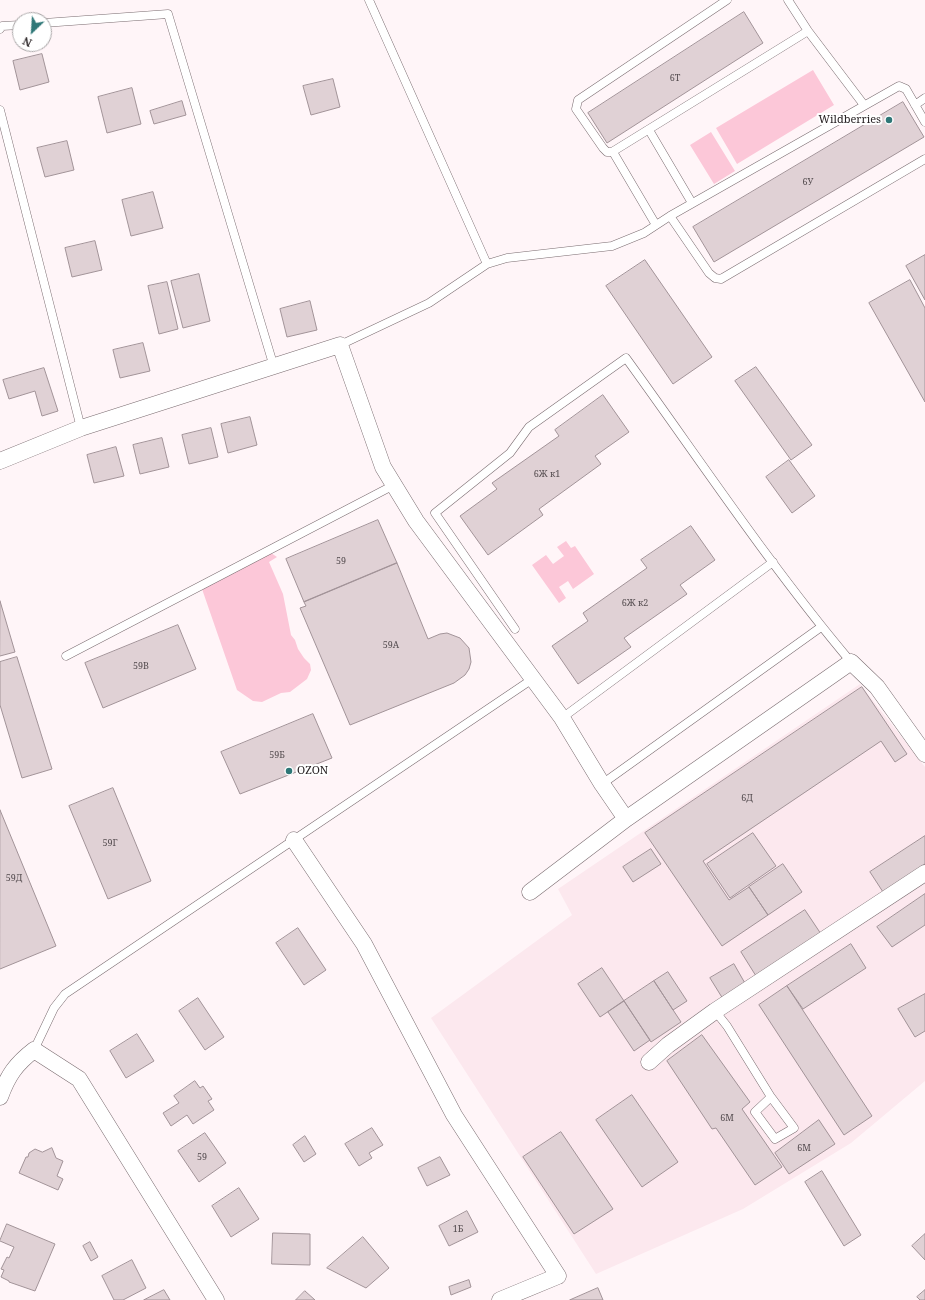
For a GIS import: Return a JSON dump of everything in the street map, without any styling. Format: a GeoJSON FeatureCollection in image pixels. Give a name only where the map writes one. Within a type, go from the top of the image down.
{"type":"FeatureCollection","features":[{"type":"Feature","properties":{"kind":"street"},"geometry":{"type":"LineString","coordinates":[[0,461],[81,428],[340,345],[383,467],[416,521],[534,678],[562,718],[602,784],[626,819]]}},
{"type":"Feature","properties":{"kind":"street"},"geometry":{"type":"LineString","coordinates":[[530,892],[626,819],[851,662],[877,687],[925,754]]}},
{"type":"Feature","properties":{"kind":"street"},"geometry":{"type":"LineString","coordinates":[[294,840],[364,944],[454,1114],[558,1276],[500,1300]]}},
{"type":"Feature","properties":{"kind":"street"},"geometry":{"type":"LineString","coordinates":[[649,1062],[668,1045],[715,1011],[925,873]]}},
{"type":"Feature","properties":{"kind":"street"},"geometry":{"type":"LineString","coordinates":[[1,1089],[19,1062],[34,1050],[79,1079],[216,1300]]}},
{"type":"Feature","properties":{"kind":"lane"},"geometry":{"type":"LineString","coordinates":[[369,0],[487,264]]}},
{"type":"Feature","properties":{"kind":"lane"},"geometry":{"type":"LineString","coordinates":[[726,0],[578,100],[576,109],[607,152],[613,152],[808,31]]}},
{"type":"Feature","properties":{"kind":"lane"},"geometry":{"type":"LineString","coordinates":[[788,0],[808,31],[864,105]]}},
{"type":"Feature","properties":{"kind":"lane"},"geometry":{"type":"LineString","coordinates":[[52,22],[168,14],[274,366]]}},
{"type":"Feature","properties":{"kind":"lane"},"geometry":{"type":"LineString","coordinates":[[0,28],[2,26],[12,25]]}},
{"type":"Feature","properties":{"kind":"lane"},"geometry":{"type":"LineString","coordinates":[[340,345],[429,303],[487,264],[507,258],[612,246],[644,233],[692,203],[899,86],[906,89],[925,122]]}},
{"type":"Feature","properties":{"kind":"lane"},"geometry":{"type":"LineString","coordinates":[[915,104],[925,98]]}},
{"type":"Feature","properties":{"kind":"lane"},"geometry":{"type":"LineString","coordinates":[[0,110],[81,428]]}},
{"type":"Feature","properties":{"kind":"lane"},"geometry":{"type":"LineString","coordinates":[[649,130],[692,203]]}},
{"type":"Feature","properties":{"kind":"lane"},"geometry":{"type":"LineString","coordinates":[[613,152],[656,225]]}},
{"type":"Feature","properties":{"kind":"lane"},"geometry":{"type":"LineString","coordinates":[[670,216],[709,273],[715,278],[721,279],[925,159]]}},
{"type":"Feature","properties":{"kind":"lane"},"geometry":{"type":"LineString","coordinates":[[515,629],[435,513],[510,453],[529,426],[626,358],[821,627],[851,662]]}},
{"type":"Feature","properties":{"kind":"lane"},"geometry":{"type":"LineString","coordinates":[[66,656],[394,485]]}},
{"type":"Feature","properties":{"kind":"lane"},"geometry":{"type":"LineString","coordinates":[[562,718],[773,562]]}},
{"type":"Feature","properties":{"kind":"lane"},"geometry":{"type":"LineString","coordinates":[[602,784],[821,627]]}},
{"type":"Feature","properties":{"kind":"lane"},"geometry":{"type":"LineString","coordinates":[[34,1050],[54,1008],[65,994],[534,678]]}},
{"type":"Feature","properties":{"kind":"lane"},"geometry":{"type":"LineString","coordinates":[[715,1011],[727,1026],[771,1097],[794,1128],[775,1139],[755,1112],[771,1097]]}},
{"type":"Feature","properties":{"kind":"shaded area"},"geometry":{"type":"Polygon","coordinates":[[[813,70],[834,105],[737,164],[716,128],[813,70]]]}},
{"type":"Feature","properties":{"kind":"shaded area"},"geometry":{"type":"Polygon","coordinates":[[[711,132],[735,171],[714,184],[690,145],[711,132]]]}},
{"type":"Feature","properties":{"kind":"shaded area"},"geometry":{"type":"Polygon","coordinates":[[[566,541],[571,548],[575,546],[594,574],[573,589],[568,581],[559,587],[566,598],[559,603],[532,565],[546,555],[553,564],[564,556],[557,547],[566,541]]]}},
{"type":"Feature","properties":{"kind":"shaded area"},"geometry":{"type":"Polygon","coordinates":[[[268,551],[277,557],[269,562],[283,594],[291,635],[295,640],[298,649],[310,664],[311,670],[307,679],[290,692],[281,693],[262,702],[253,701],[237,690],[202,589],[268,551]]]}},
{"type":"Feature","properties":{"kind":"shaded area"},"geometry":{"type":"Polygon","coordinates":[[[860,684],[925,767],[925,1081],[851,1143],[743,1209],[596,1274],[431,1018],[572,915],[558,889],[860,684]]]}},
{"type":"Feature","properties":{"kind":"building"},"geometry":{"type":"Polygon","coordinates":[[[744,12],[763,43],[607,143],[588,113],[744,12]]]}},
{"type":"Feature","properties":{"kind":"building"},"geometry":{"type":"Polygon","coordinates":[[[42,54],[49,82],[20,90],[13,61],[42,54]]]}},
{"type":"Feature","properties":{"kind":"building"},"geometry":{"type":"Polygon","coordinates":[[[333,79],[340,107],[311,115],[303,86],[333,79]]]}},
{"type":"Feature","properties":{"kind":"building"},"geometry":{"type":"Polygon","coordinates":[[[132,88],[141,124],[107,133],[98,97],[132,88]]]}},
{"type":"Feature","properties":{"kind":"building"},"geometry":{"type":"Polygon","coordinates":[[[182,101],[186,115],[154,124],[150,111],[182,101]]]}},
{"type":"Feature","properties":{"kind":"building"},"geometry":{"type":"Polygon","coordinates":[[[903,102],[924,137],[714,262],[693,227],[903,102]]]}},
{"type":"Feature","properties":{"kind":"building"},"geometry":{"type":"Polygon","coordinates":[[[67,141],[74,170],[45,177],[37,148],[67,141]]]}},
{"type":"Feature","properties":{"kind":"building"},"geometry":{"type":"Polygon","coordinates":[[[153,192],[163,228],[131,236],[122,200],[153,192]]]}},
{"type":"Feature","properties":{"kind":"building"},"geometry":{"type":"Polygon","coordinates":[[[95,241],[102,270],[72,277],[65,248],[95,241]]]}},
{"type":"Feature","properties":{"kind":"building"},"geometry":{"type":"Polygon","coordinates":[[[925,255],[925,300],[906,266],[925,255]]]}},
{"type":"Feature","properties":{"kind":"building"},"geometry":{"type":"Polygon","coordinates":[[[645,260],[712,357],[673,384],[606,286],[645,260]]]}},
{"type":"Feature","properties":{"kind":"building"},"geometry":{"type":"Polygon","coordinates":[[[199,274],[210,321],[183,328],[171,281],[199,274]]]}},
{"type":"Feature","properties":{"kind":"building"},"geometry":{"type":"Polygon","coordinates":[[[910,280],[925,308],[925,402],[869,303],[910,280]]]}},
{"type":"Feature","properties":{"kind":"building"},"geometry":{"type":"Polygon","coordinates":[[[167,282],[178,329],[159,334],[148,286],[167,282]]]}},
{"type":"Feature","properties":{"kind":"building"},"geometry":{"type":"Polygon","coordinates":[[[310,301],[317,330],[287,337],[280,309],[310,301]]]}},
{"type":"Feature","properties":{"kind":"building"},"geometry":{"type":"Polygon","coordinates":[[[143,343],[150,371],[120,378],[113,350],[143,343]]]}},
{"type":"Feature","properties":{"kind":"building"},"geometry":{"type":"Polygon","coordinates":[[[756,367],[812,445],[791,460],[735,381],[756,367]]]}},
{"type":"Feature","properties":{"kind":"building"},"geometry":{"type":"Polygon","coordinates":[[[44,368],[58,411],[42,416],[35,391],[9,399],[3,380],[44,368]]]}},
{"type":"Feature","properties":{"kind":"building"},"geometry":{"type":"Polygon","coordinates":[[[603,395],[629,432],[595,456],[601,464],[539,509],[543,515],[488,555],[460,516],[497,489],[492,483],[559,436],[555,430],[603,395]]]}},
{"type":"Feature","properties":{"kind":"building"},"geometry":{"type":"Polygon","coordinates":[[[250,417],[257,445],[228,453],[221,424],[250,417]]]}},
{"type":"Feature","properties":{"kind":"building"},"geometry":{"type":"Polygon","coordinates":[[[211,428],[218,457],[189,464],[182,435],[211,428]]]}},
{"type":"Feature","properties":{"kind":"building"},"geometry":{"type":"Polygon","coordinates":[[[162,438],[169,467],[140,474],[133,445],[162,438]]]}},
{"type":"Feature","properties":{"kind":"building"},"geometry":{"type":"Polygon","coordinates":[[[116,447],[124,476],[94,483],[87,455],[116,447]]]}},
{"type":"Feature","properties":{"kind":"building"},"geometry":{"type":"Polygon","coordinates":[[[789,460],[815,496],[792,513],[766,477],[789,460]]]}},
{"type":"Feature","properties":{"kind":"building"},"geometry":{"type":"Polygon","coordinates":[[[378,520],[397,563],[304,602],[286,559],[378,520]]]}},
{"type":"Feature","properties":{"kind":"building"},"geometry":{"type":"Polygon","coordinates":[[[691,526],[715,560],[680,585],[687,594],[624,638],[631,647],[578,684],[552,646],[588,621],[583,613],[647,568],[641,560],[691,526]]]}},
{"type":"Feature","properties":{"kind":"building"},"geometry":{"type":"Polygon","coordinates":[[[397,563],[428,639],[447,633],[460,638],[469,648],[471,662],[469,669],[465,675],[454,683],[350,725],[300,608],[306,606],[304,602],[397,563]]]}},
{"type":"Feature","properties":{"kind":"building"},"geometry":{"type":"Polygon","coordinates":[[[0,601],[15,652],[0,656],[0,601]]]}},
{"type":"Feature","properties":{"kind":"building"},"geometry":{"type":"Polygon","coordinates":[[[178,625],[196,669],[103,708],[85,663],[178,625]]]}},
{"type":"Feature","properties":{"kind":"building"},"geometry":{"type":"Polygon","coordinates":[[[17,657],[52,769],[22,778],[0,705],[0,662],[17,657]]]}},
{"type":"Feature","properties":{"kind":"building"},"geometry":{"type":"Polygon","coordinates":[[[862,687],[907,754],[895,762],[881,741],[703,861],[729,900],[749,887],[768,915],[722,946],[645,833],[862,687]]]}},
{"type":"Feature","properties":{"kind":"building"},"geometry":{"type":"Polygon","coordinates":[[[313,714],[332,758],[240,794],[221,752],[313,714]]]}},
{"type":"Feature","properties":{"kind":"building"},"geometry":{"type":"Polygon","coordinates":[[[113,788],[151,881],[108,899],[69,806],[113,788]]]}},
{"type":"Feature","properties":{"kind":"building"},"geometry":{"type":"Polygon","coordinates":[[[0,810],[56,946],[0,969],[0,810]]]}},
{"type":"Feature","properties":{"kind":"building"},"geometry":{"type":"Polygon","coordinates":[[[753,833],[776,866],[730,898],[707,864],[753,833]]]}},
{"type":"Feature","properties":{"kind":"building"},"geometry":{"type":"Polygon","coordinates":[[[925,836],[925,864],[883,892],[870,872],[925,836]]]}},
{"type":"Feature","properties":{"kind":"building"},"geometry":{"type":"Polygon","coordinates":[[[651,849],[661,864],[633,882],[623,867],[651,849]]]}},
{"type":"Feature","properties":{"kind":"building"},"geometry":{"type":"Polygon","coordinates":[[[783,864],[802,892],[768,915],[749,887],[783,864]]]}},
{"type":"Feature","properties":{"kind":"building"},"geometry":{"type":"Polygon","coordinates":[[[925,894],[925,925],[892,947],[877,927],[925,894]]]}},
{"type":"Feature","properties":{"kind":"building"},"geometry":{"type":"Polygon","coordinates":[[[805,910],[821,934],[756,976],[741,952],[805,910]]]}},
{"type":"Feature","properties":{"kind":"building"},"geometry":{"type":"Polygon","coordinates":[[[298,928],[326,970],[304,985],[276,943],[298,928]]]}},
{"type":"Feature","properties":{"kind":"building"},"geometry":{"type":"Polygon","coordinates":[[[851,944],[866,968],[803,1009],[787,986],[851,944]]]}},
{"type":"Feature","properties":{"kind":"building"},"geometry":{"type":"Polygon","coordinates":[[[734,964],[746,985],[723,999],[710,978],[734,964]]]}},
{"type":"Feature","properties":{"kind":"building"},"geometry":{"type":"Polygon","coordinates":[[[602,968],[624,1001],[600,1017],[578,984],[602,968]]]}},
{"type":"Feature","properties":{"kind":"building"},"geometry":{"type":"Polygon","coordinates":[[[668,972],[687,1001],[673,1010],[654,981],[668,972]]]}},
{"type":"Feature","properties":{"kind":"building"},"geometry":{"type":"Polygon","coordinates":[[[654,981],[681,1022],[651,1042],[624,1001],[654,981]]]}},
{"type":"Feature","properties":{"kind":"building"},"geometry":{"type":"Polygon","coordinates":[[[787,986],[872,1116],[844,1135],[759,1005],[787,986]]]}},
{"type":"Feature","properties":{"kind":"building"},"geometry":{"type":"Polygon","coordinates":[[[925,994],[925,1031],[915,1037],[898,1009],[925,994]]]}},
{"type":"Feature","properties":{"kind":"building"},"geometry":{"type":"Polygon","coordinates":[[[198,998],[224,1037],[205,1050],[179,1011],[198,998]]]}},
{"type":"Feature","properties":{"kind":"building"},"geometry":{"type":"Polygon","coordinates":[[[624,1001],[650,1040],[634,1051],[608,1012],[624,1001]]]}},
{"type":"Feature","properties":{"kind":"building"},"geometry":{"type":"Polygon","coordinates":[[[137,1034],[154,1061],[126,1078],[110,1051],[137,1034]]]}},
{"type":"Feature","properties":{"kind":"building"},"geometry":{"type":"Polygon","coordinates":[[[702,1035],[750,1102],[742,1109],[782,1167],[755,1185],[716,1128],[712,1129],[667,1061],[702,1035]]]}},
{"type":"Feature","properties":{"kind":"building"},"geometry":{"type":"Polygon","coordinates":[[[195,1081],[200,1088],[203,1086],[212,1099],[208,1101],[214,1110],[193,1124],[187,1115],[171,1126],[163,1113],[179,1103],[174,1096],[195,1081]]]}},
{"type":"Feature","properties":{"kind":"building"},"geometry":{"type":"Polygon","coordinates":[[[632,1095],[678,1162],[642,1187],[596,1120],[632,1095]]]}},
{"type":"Feature","properties":{"kind":"building"},"geometry":{"type":"Polygon","coordinates":[[[819,1120],[835,1144],[789,1174],[775,1153],[819,1120]]]}},
{"type":"Feature","properties":{"kind":"building"},"geometry":{"type":"Polygon","coordinates":[[[372,1128],[383,1145],[369,1153],[372,1158],[359,1166],[345,1144],[372,1128]]]}},
{"type":"Feature","properties":{"kind":"building"},"geometry":{"type":"Polygon","coordinates":[[[561,1132],[613,1209],[574,1234],[523,1157],[561,1132]]]}},
{"type":"Feature","properties":{"kind":"building"},"geometry":{"type":"Polygon","coordinates":[[[205,1133],[226,1163],[199,1182],[178,1151],[205,1133]]]}},
{"type":"Feature","properties":{"kind":"building"},"geometry":{"type":"Polygon","coordinates":[[[305,1136],[316,1154],[304,1162],[293,1145],[305,1136]]]}},
{"type":"Feature","properties":{"kind":"building"},"geometry":{"type":"Polygon","coordinates":[[[52,1148],[56,1158],[63,1161],[57,1176],[63,1179],[58,1190],[19,1173],[29,1153],[35,1149],[42,1152],[52,1148]]]}},
{"type":"Feature","properties":{"kind":"building"},"geometry":{"type":"Polygon","coordinates":[[[440,1157],[450,1175],[427,1186],[418,1168],[440,1157]]]}},
{"type":"Feature","properties":{"kind":"building"},"geometry":{"type":"Polygon","coordinates":[[[822,1171],[861,1235],[844,1246],[805,1182],[822,1171]]]}},
{"type":"Feature","properties":{"kind":"building"},"geometry":{"type":"Polygon","coordinates":[[[239,1188],[259,1219],[231,1237],[212,1206],[239,1188]]]}},
{"type":"Feature","properties":{"kind":"building"},"geometry":{"type":"Polygon","coordinates":[[[467,1211],[478,1232],[449,1246],[439,1226],[467,1211]]]}},
{"type":"Feature","properties":{"kind":"building"},"geometry":{"type":"Polygon","coordinates":[[[7,1224],[55,1244],[35,1291],[9,1282],[1,1277],[4,1270],[1,1269],[7,1257],[9,1258],[14,1247],[0,1241],[7,1224]]]}},
{"type":"Feature","properties":{"kind":"building"},"geometry":{"type":"Polygon","coordinates":[[[273,1233],[310,1234],[310,1265],[272,1264],[273,1233]]]}},
{"type":"Feature","properties":{"kind":"building"},"geometry":{"type":"Polygon","coordinates":[[[925,1234],[925,1260],[912,1246],[925,1234]]]}},
{"type":"Feature","properties":{"kind":"building"},"geometry":{"type":"Polygon","coordinates":[[[363,1237],[389,1268],[366,1288],[327,1268],[363,1237]]]}},
{"type":"Feature","properties":{"kind":"building"},"geometry":{"type":"Polygon","coordinates":[[[90,1242],[98,1257],[91,1261],[83,1246],[90,1242]]]}},
{"type":"Feature","properties":{"kind":"building"},"geometry":{"type":"Polygon","coordinates":[[[132,1260],[146,1288],[123,1300],[114,1300],[102,1276],[132,1260]]]}},
{"type":"Feature","properties":{"kind":"building"},"geometry":{"type":"Polygon","coordinates":[[[469,1280],[471,1287],[451,1295],[449,1287],[469,1280]]]}},
{"type":"Feature","properties":{"kind":"building"},"geometry":{"type":"Polygon","coordinates":[[[598,1288],[603,1300],[570,1300],[598,1288]]]}},
{"type":"Feature","properties":{"kind":"building"},"geometry":{"type":"Polygon","coordinates":[[[164,1290],[170,1300],[144,1300],[164,1290]]]}},
{"type":"Feature","properties":{"kind":"building"},"geometry":{"type":"Polygon","coordinates":[[[925,1290],[925,1300],[920,1300],[917,1297],[925,1290]]]}},
{"type":"Feature","properties":{"kind":"building"},"geometry":{"type":"Polygon","coordinates":[[[305,1291],[315,1300],[296,1300],[305,1291]]]}},
{"type":"Feature","properties":{"kind":"place","name":"Wildberries"},"geometry":{"type":"Point","coordinates":[889,120]}},
{"type":"Feature","properties":{"kind":"place","name":"OZON"},"geometry":{"type":"Point","coordinates":[289,771]}}]}
